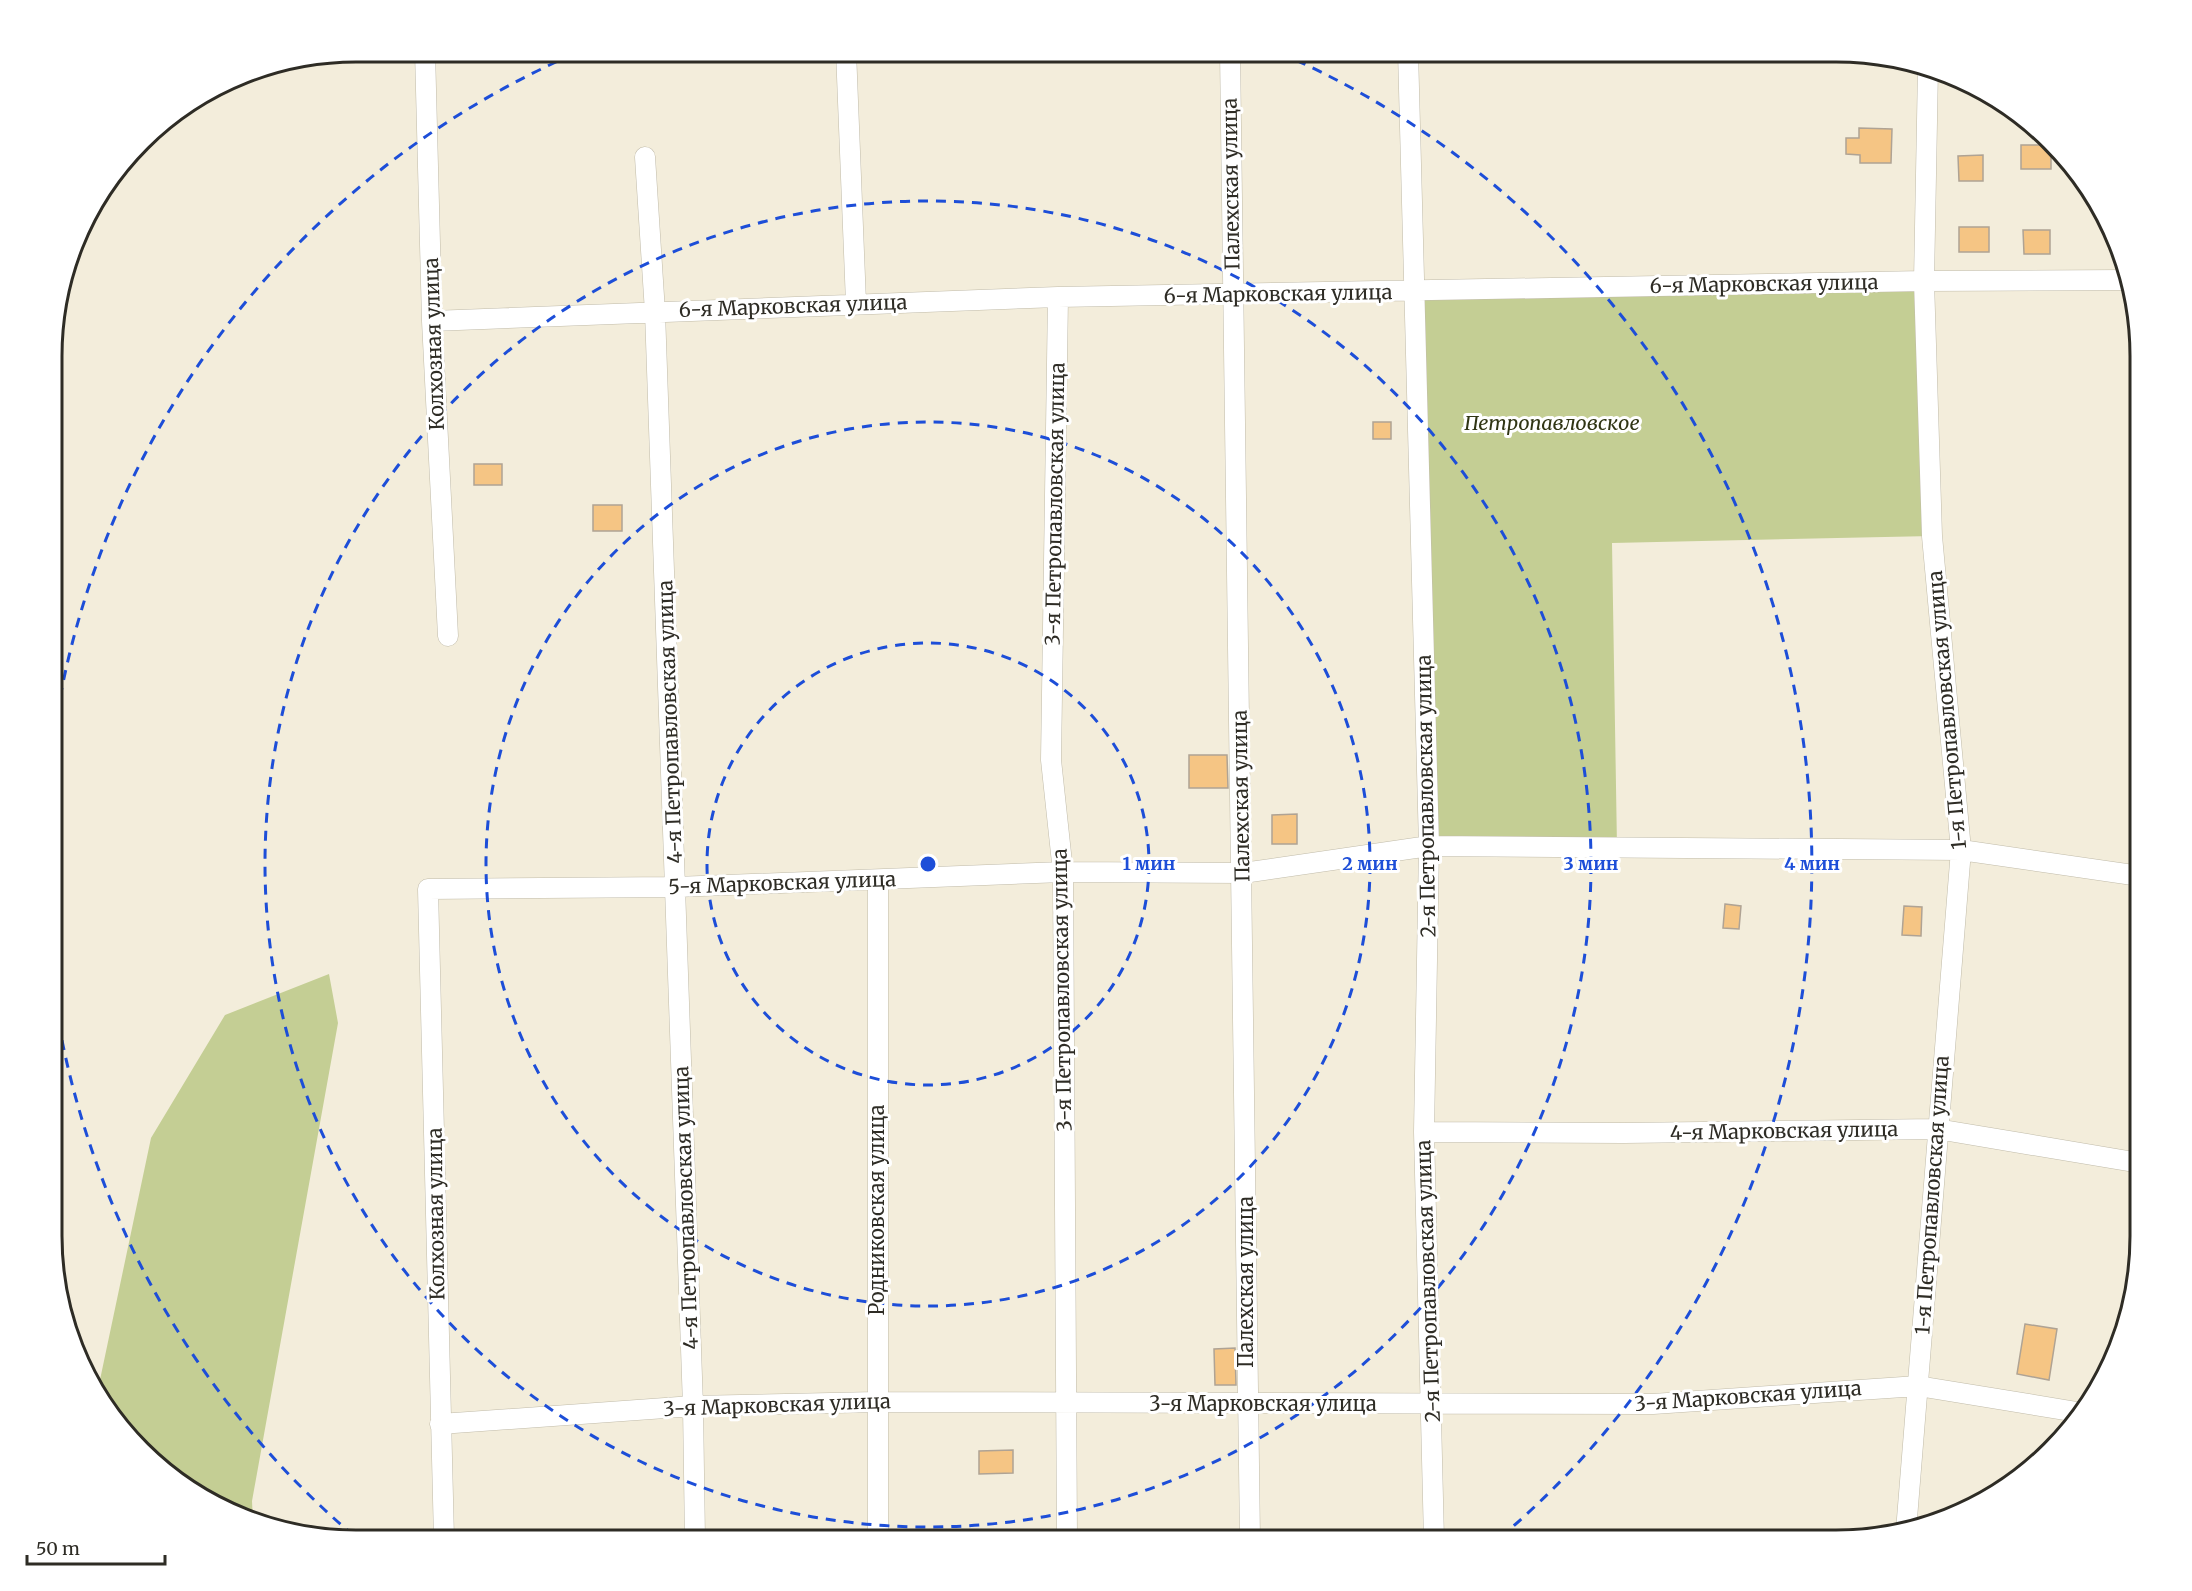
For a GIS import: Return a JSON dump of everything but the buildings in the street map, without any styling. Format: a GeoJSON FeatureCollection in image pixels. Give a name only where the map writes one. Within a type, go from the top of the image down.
{"type":"FeatureCollection","features":[{"type":"Feature","properties":{"kind":"street","name":"Колхозная улица"},"geometry":{"type":"LineString","coordinates":[[425,62],[432,321],[448,636]]}},
{"type":"Feature","properties":{"kind":"street"},"geometry":{"type":"LineString","coordinates":[[846,62],[856,303]]}},
{"type":"Feature","properties":{"kind":"street","name":"Палехская улица"},"geometry":{"type":"LineString","coordinates":[[1230,62],[1243,873],[1250,1530]]}},
{"type":"Feature","properties":{"kind":"street","name":"2-я Петропавловская улица"},"geometry":{"type":"LineString","coordinates":[[1408,62],[1429,846],[1424,1132],[1434,1530]]}},
{"type":"Feature","properties":{"kind":"street","name":"1-я Петропавловская улица"},"geometry":{"type":"LineString","coordinates":[[1907,1521],[1961,850],[1932,536],[1924,281],[1928,76]]}},
{"type":"Feature","properties":{"kind":"street","name":"4-я Петропавловская улица"},"geometry":{"type":"LineString","coordinates":[[645,157],[655,312],[693,1406],[695,1530]]}},
{"type":"Feature","properties":{"kind":"street","name":"6-я Марковская улица"},"geometry":{"type":"LineString","coordinates":[[432,321],[1058,297],[1233,296],[1924,281],[2120,280]]}},
{"type":"Feature","properties":{"kind":"street","name":"3-я Петропавловская улица"},"geometry":{"type":"LineString","coordinates":[[1058,297],[1051,760],[1063,872],[1064,1404],[1067,1530]]}},
{"type":"Feature","properties":{"kind":"street","name":"5-я Марковская улица"},"geometry":{"type":"LineString","coordinates":[[428,889],[675,887],[878,881],[1063,872],[1243,873],[1429,846],[1961,850],[2130,875]]}},
{"type":"Feature","properties":{"kind":"street","name":"Родниковская улица"},"geometry":{"type":"LineString","coordinates":[[878,881],[876,1402],[878,1530]]}},
{"type":"Feature","properties":{"kind":"street","name":"Колхозная улица"},"geometry":{"type":"LineString","coordinates":[[428,889],[444,1530]]}},
{"type":"Feature","properties":{"kind":"street","name":"4-я Марковская улица"},"geometry":{"type":"LineString","coordinates":[[1424,1132],[1624,1133],[1937,1129],[2130,1161]]}},
{"type":"Feature","properties":{"kind":"street","name":"3-я Марковская улица"},"geometry":{"type":"LineString","coordinates":[[440,1424],[693,1406],[876,1402],[1653,1404],[1918,1386],[2073,1411]]}},
{"type":"Feature","properties":{"kind":"green space","name":"Петропавловское"},"geometry":{"type":"Polygon","coordinates":[[[1924,281],[1932,536],[1612,543],[1617,847],[1429,846],[1415,291],[1924,281]]]}},
{"type":"Feature","properties":{"kind":"green space"},"geometry":{"type":"Polygon","coordinates":[[[329,974],[338,1023],[252,1501],[252,1511],[208,1490],[176,1469],[147,1444],[134,1429],[100,1381],[151,1138],[225,1015],[329,974]]]}}]}
